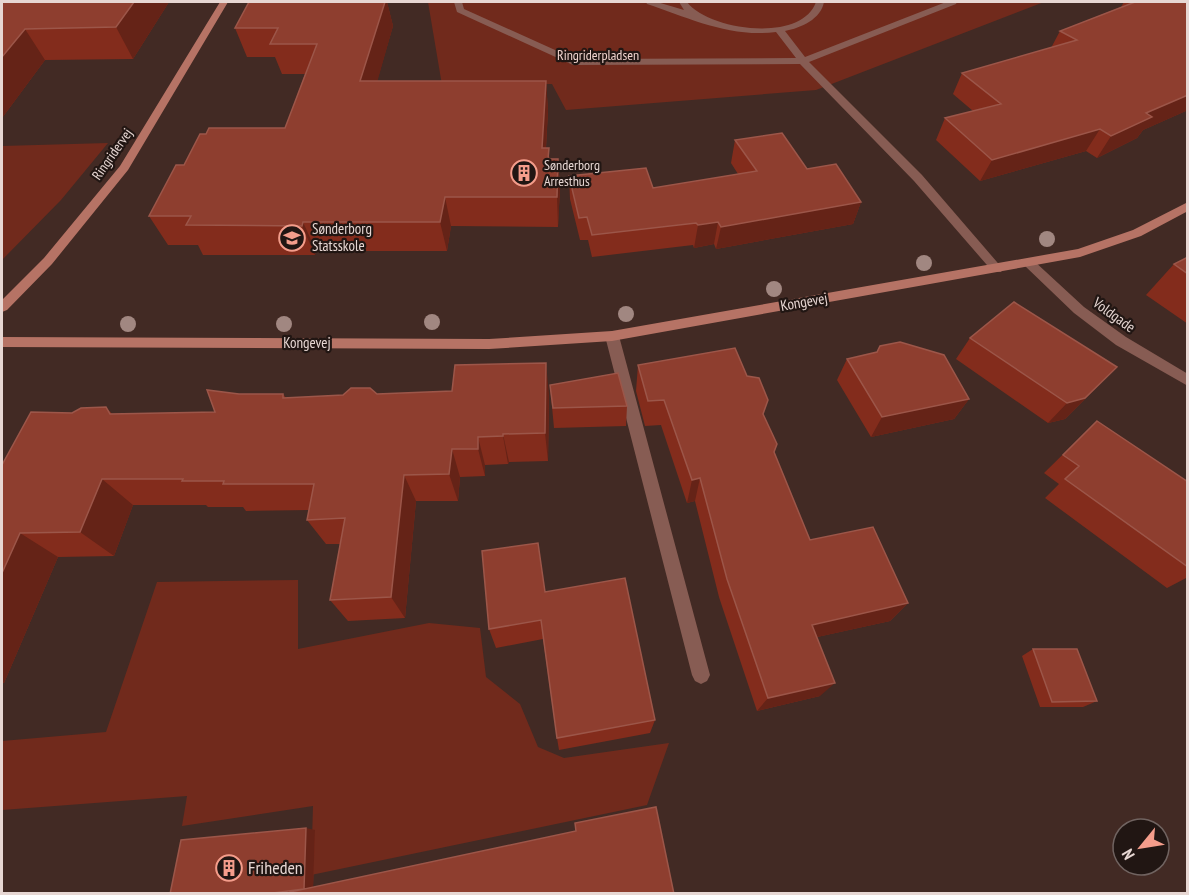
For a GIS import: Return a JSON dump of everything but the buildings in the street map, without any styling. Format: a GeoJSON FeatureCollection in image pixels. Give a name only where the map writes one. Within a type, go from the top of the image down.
{"type":"FeatureCollection","features":[{"type":"Feature","properties":{"kind":"street","name":"Ringridervej"},"geometry":{"type":"LineString","coordinates":[[2,307],[48,261],[124,168],[224,2]]}},
{"type":"Feature","properties":{"kind":"street"},"geometry":{"type":"LineString","coordinates":[[458,2],[459,9],[573,62],[803,61],[953,2]]}},
{"type":"Feature","properties":{"kind":"street"},"geometry":{"type":"LineString","coordinates":[[650,2],[724,27],[750,31],[779,30],[800,24],[818,9],[820,2]]}},
{"type":"Feature","properties":{"kind":"street"},"geometry":{"type":"LineString","coordinates":[[682,2],[700,18]]}},
{"type":"Feature","properties":{"kind":"street"},"geometry":{"type":"LineString","coordinates":[[779,30],[803,61],[918,178],[997,269]]}},
{"type":"Feature","properties":{"kind":"street","name":"Kongevej"},"geometry":{"type":"LineString","coordinates":[[2,342],[489,344],[612,336],[1080,254],[1137,233],[1188,206]]}},
{"type":"Feature","properties":{"kind":"street","name":"Voldgade"},"geometry":{"type":"LineString","coordinates":[[1029,263],[1078,310],[1121,341],[1188,381]]}},
{"type":"Feature","properties":{"kind":"street"},"geometry":{"type":"LineString","coordinates":[[612,336],[701,675]]}},
{"type":"Feature","properties":{"kind":"green space","name":"Ringriderpladsen"},"geometry":{"type":"Polygon","coordinates":[[[428,2],[1044,2],[816,90],[566,110],[552,84],[442,85],[428,2]]]}},
{"type":"Feature","properties":{"kind":"green space"},"geometry":{"type":"Polygon","coordinates":[[[108,143],[61,200],[2,260],[2,146],[108,143]]]}},
{"type":"Feature","properties":{"kind":"green space"},"geometry":{"type":"Polygon","coordinates":[[[298,580],[298,649],[429,623],[480,628],[486,677],[520,704],[538,747],[564,758],[669,743],[647,805],[311,875],[313,806],[182,826],[187,796],[2,810],[2,741],[106,732],[157,582],[298,580]]]}},
{"type":"Feature","properties":{"kind":"place","name":"Sønderborg Arresthus"},"geometry":{"type":"Point","coordinates":[524,173]}},
{"type":"Feature","properties":{"kind":"place","name":"Sønderborg Statsskole"},"geometry":{"type":"Point","coordinates":[292,238]}},
{"type":"Feature","properties":{"kind":"place","name":"Friheden"},"geometry":{"type":"Point","coordinates":[229,868]}}]}
